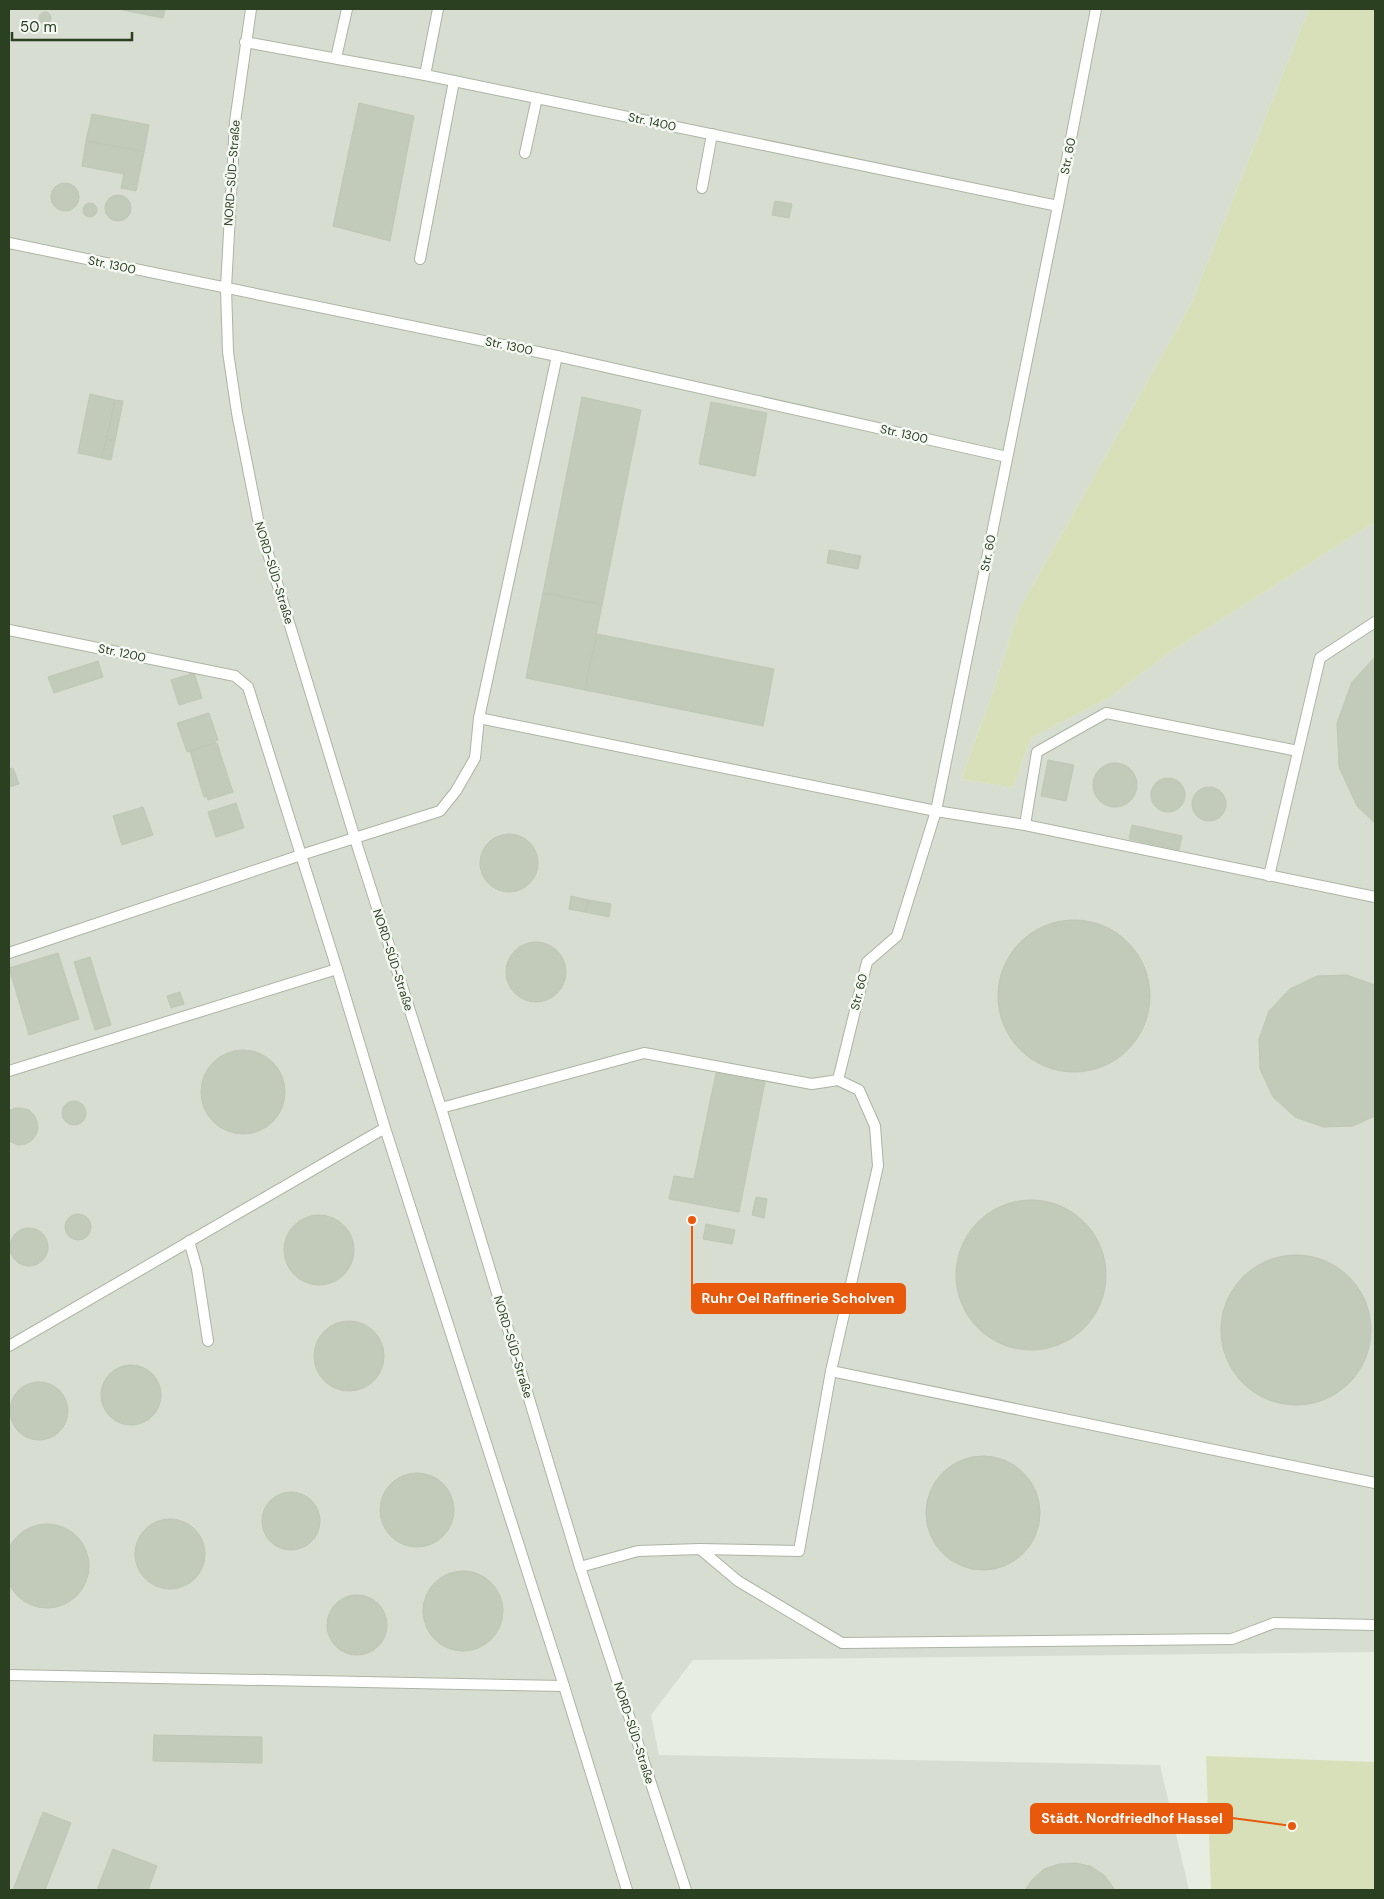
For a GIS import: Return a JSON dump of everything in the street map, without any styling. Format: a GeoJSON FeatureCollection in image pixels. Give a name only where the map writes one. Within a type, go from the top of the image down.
{"type":"FeatureCollection","features":[{"type":"Feature","properties":{"kind":"lane","name":"NORD-SÜD-Straße"},"geometry":{"type":"LineString","coordinates":[[251,9],[245,42],[234,141],[226,288],[228,352],[237,413],[259,524],[441,1108],[580,1567],[686,1890]]}},
{"type":"Feature","properties":{"kind":"lane"},"geometry":{"type":"LineString","coordinates":[[336,58],[346,9]]}},
{"type":"Feature","properties":{"kind":"lane"},"geometry":{"type":"LineString","coordinates":[[425,75],[438,9]]}},
{"type":"Feature","properties":{"kind":"lane","name":"Str. 60"},"geometry":{"type":"LineString","coordinates":[[838,1080],[867,962],[897,936],[936,811],[1096,9]]}},
{"type":"Feature","properties":{"kind":"lane","name":"Str. 1400"},"geometry":{"type":"LineString","coordinates":[[245,42],[425,75],[1058,206]]}},
{"type":"Feature","properties":{"kind":"lane"},"geometry":{"type":"LineString","coordinates":[[420,259],[454,81]]}},
{"type":"Feature","properties":{"kind":"lane"},"geometry":{"type":"LineString","coordinates":[[525,153],[536,98]]}},
{"type":"Feature","properties":{"kind":"lane"},"geometry":{"type":"LineString","coordinates":[[702,188],[712,134]]}},
{"type":"Feature","properties":{"kind":"lane","name":"Str. 1300"},"geometry":{"type":"LineString","coordinates":[[9,243],[557,356],[1008,457]]}},
{"type":"Feature","properties":{"kind":"lane"},"geometry":{"type":"LineString","coordinates":[[9,953],[440,811],[456,791],[475,758],[479,718],[557,356]]}},
{"type":"Feature","properties":{"kind":"lane"},"geometry":{"type":"LineString","coordinates":[[1269,876],[1320,658],[1375,622]]}},
{"type":"Feature","properties":{"kind":"lane","name":"Str. 1200"},"geometry":{"type":"LineString","coordinates":[[9,630],[235,676],[248,687],[301,856]]}},
{"type":"Feature","properties":{"kind":"lane"},"geometry":{"type":"LineString","coordinates":[[1025,825],[1038,752],[1106,713],[1298,751]]}},
{"type":"Feature","properties":{"kind":"lane"},"geometry":{"type":"LineString","coordinates":[[479,718],[936,811],[1025,825],[1375,897]]}},
{"type":"Feature","properties":{"kind":"lane"},"geometry":{"type":"LineString","coordinates":[[301,856],[385,1128],[564,1686],[627,1890]]}},
{"type":"Feature","properties":{"kind":"lane"},"geometry":{"type":"LineString","coordinates":[[9,1071],[337,969]]}},
{"type":"Feature","properties":{"kind":"lane"},"geometry":{"type":"LineString","coordinates":[[441,1108],[644,1053],[812,1084],[838,1080],[860,1090],[875,1126],[878,1166],[832,1371],[799,1551],[700,1549],[638,1551],[580,1567]]}},
{"type":"Feature","properties":{"kind":"lane"},"geometry":{"type":"LineString","coordinates":[[9,1346],[385,1128]]}},
{"type":"Feature","properties":{"kind":"lane"},"geometry":{"type":"LineString","coordinates":[[189,1241],[197,1269],[208,1341]]}},
{"type":"Feature","properties":{"kind":"lane"},"geometry":{"type":"LineString","coordinates":[[832,1371],[1375,1483]]}},
{"type":"Feature","properties":{"kind":"lane"},"geometry":{"type":"LineString","coordinates":[[700,1549],[738,1581],[842,1643],[1232,1639],[1274,1623],[1375,1625]]}},
{"type":"Feature","properties":{"kind":"lane"},"geometry":{"type":"LineString","coordinates":[[9,1675],[564,1686]]}},
{"type":"Feature","properties":{"kind":"shaded area"},"geometry":{"type":"Polygon","coordinates":[[[9,9],[1309,9],[1191,304],[1019,610],[993,692],[961,779],[1013,788],[1031,738],[1107,699],[1173,650],[1375,522],[1375,1652],[693,1660],[651,1715],[659,1755],[1160,1765],[1189,1890],[9,1890],[9,9]]]}},
{"type":"Feature","properties":{"kind":"green space"},"geometry":{"type":"Polygon","coordinates":[[[1309,9],[1375,9],[1375,522],[1173,650],[1107,699],[1031,738],[1013,788],[961,779],[993,692],[1019,610],[1191,304],[1309,9]]]}},
{"type":"Feature","properties":{"kind":"green space"},"geometry":{"type":"Polygon","coordinates":[[[1206,1756],[1375,1762],[1375,1890],[1211,1890],[1206,1756]]]}},
{"type":"Feature","properties":{"kind":"building"},"geometry":{"type":"Polygon","coordinates":[[[118,9],[165,9],[163,18],[118,9]]]}},
{"type":"Feature","properties":{"kind":"building"},"geometry":{"type":"Polygon","coordinates":[[[47,12],[50,13],[50,23],[43,24],[40,23],[39,16],[40,13],[47,12]]]}},
{"type":"Feature","properties":{"kind":"building"},"geometry":{"type":"Polygon","coordinates":[[[359,103],[414,116],[390,241],[333,226],[359,103]]]}},
{"type":"Feature","properties":{"kind":"building"},"geometry":{"type":"Polygon","coordinates":[[[92,114],[149,125],[144,152],[86,141],[92,114]]]}},
{"type":"Feature","properties":{"kind":"building"},"geometry":{"type":"Polygon","coordinates":[[[86,141],[144,152],[136,191],[121,188],[124,174],[82,166],[86,141]]]}},
{"type":"Feature","properties":{"kind":"building"},"geometry":{"type":"Polygon","coordinates":[[[65,183],[75,187],[79,197],[75,207],[65,211],[55,207],[51,197],[55,187],[65,183]]]}},
{"type":"Feature","properties":{"kind":"building"},"geometry":{"type":"Polygon","coordinates":[[[118,195],[127,199],[131,208],[127,217],[118,221],[109,217],[105,208],[109,199],[118,195]]]}},
{"type":"Feature","properties":{"kind":"building"},"geometry":{"type":"Polygon","coordinates":[[[775,201],[792,204],[789,218],[772,215],[775,201]]]}},
{"type":"Feature","properties":{"kind":"building"},"geometry":{"type":"Polygon","coordinates":[[[90,203],[95,205],[97,210],[95,215],[90,217],[85,215],[83,210],[85,205],[90,203]]]}},
{"type":"Feature","properties":{"kind":"building"},"geometry":{"type":"Polygon","coordinates":[[[90,394],[115,400],[102,458],[78,453],[90,394]]]}},
{"type":"Feature","properties":{"kind":"building"},"geometry":{"type":"Polygon","coordinates":[[[582,397],[641,410],[602,605],[543,593],[582,397]]]}},
{"type":"Feature","properties":{"kind":"building"},"geometry":{"type":"Polygon","coordinates":[[[115,400],[123,401],[115,441],[107,439],[115,400]]]}},
{"type":"Feature","properties":{"kind":"building"},"geometry":{"type":"Polygon","coordinates":[[[711,402],[767,413],[755,476],[699,464],[711,402]]]}},
{"type":"Feature","properties":{"kind":"building"},"geometry":{"type":"Polygon","coordinates":[[[106,439],[115,441],[111,460],[102,458],[106,439]]]}},
{"type":"Feature","properties":{"kind":"building"},"geometry":{"type":"Polygon","coordinates":[[[829,550],[861,556],[858,569],[827,563],[829,550]]]}},
{"type":"Feature","properties":{"kind":"building"},"geometry":{"type":"Polygon","coordinates":[[[543,593],[602,605],[585,690],[526,678],[543,593]]]}},
{"type":"Feature","properties":{"kind":"building"},"geometry":{"type":"Polygon","coordinates":[[[597,634],[774,669],[763,726],[585,690],[597,634]]]}},
{"type":"Feature","properties":{"kind":"building"},"geometry":{"type":"Polygon","coordinates":[[[1375,657],[1375,823],[1357,806],[1339,767],[1337,723],[1352,682],[1375,657]]]}},
{"type":"Feature","properties":{"kind":"building"},"geometry":{"type":"Polygon","coordinates":[[[98,661],[103,677],[54,693],[48,677],[98,661]]]}},
{"type":"Feature","properties":{"kind":"building"},"geometry":{"type":"Polygon","coordinates":[[[194,673],[202,698],[179,705],[171,680],[194,673]]]}},
{"type":"Feature","properties":{"kind":"building"},"geometry":{"type":"Polygon","coordinates":[[[209,713],[218,740],[215,743],[187,752],[177,723],[209,713]]]}},
{"type":"Feature","properties":{"kind":"building"},"geometry":{"type":"Polygon","coordinates":[[[217,743],[233,792],[208,800],[207,796],[204,797],[190,751],[217,743]]]}},
{"type":"Feature","properties":{"kind":"building"},"geometry":{"type":"Polygon","coordinates":[[[1048,760],[1074,765],[1066,801],[1041,796],[1048,760]]]}},
{"type":"Feature","properties":{"kind":"building"},"geometry":{"type":"Polygon","coordinates":[[[1115,763],[1127,767],[1133,773],[1137,785],[1133,797],[1127,803],[1115,807],[1103,803],[1097,797],[1093,785],[1097,773],[1103,767],[1115,763]]]}},
{"type":"Feature","properties":{"kind":"building"},"geometry":{"type":"Polygon","coordinates":[[[13,768],[19,784],[9,787],[9,769],[13,768]]]}},
{"type":"Feature","properties":{"kind":"building"},"geometry":{"type":"Polygon","coordinates":[[[1168,778],[1180,783],[1185,795],[1180,807],[1168,812],[1156,807],[1151,795],[1156,783],[1168,778]]]}},
{"type":"Feature","properties":{"kind":"building"},"geometry":{"type":"Polygon","coordinates":[[[1209,787],[1221,792],[1226,804],[1221,816],[1209,821],[1197,816],[1192,804],[1197,792],[1209,787]]]}},
{"type":"Feature","properties":{"kind":"building"},"geometry":{"type":"Polygon","coordinates":[[[236,803],[244,828],[216,837],[208,812],[236,803]]]}},
{"type":"Feature","properties":{"kind":"building"},"geometry":{"type":"Polygon","coordinates":[[[143,807],[153,835],[122,845],[113,816],[143,807]]]}},
{"type":"Feature","properties":{"kind":"building"},"geometry":{"type":"Polygon","coordinates":[[[1132,825],[1182,836],[1179,850],[1129,839],[1132,825]]]}},
{"type":"Feature","properties":{"kind":"building"},"geometry":{"type":"Polygon","coordinates":[[[509,834],[520,836],[530,842],[536,852],[538,863],[536,874],[530,884],[520,890],[509,892],[498,890],[488,884],[482,874],[480,863],[482,852],[488,842],[498,836],[509,834]]]}},
{"type":"Feature","properties":{"kind":"building"},"geometry":{"type":"Polygon","coordinates":[[[571,896],[588,900],[585,912],[569,909],[571,896]]]}},
{"type":"Feature","properties":{"kind":"building"},"geometry":{"type":"Polygon","coordinates":[[[588,900],[611,904],[609,917],[585,912],[588,900]]]}},
{"type":"Feature","properties":{"kind":"building"},"geometry":{"type":"Polygon","coordinates":[[[1074,920],[1089,921],[1103,926],[1128,942],[1144,967],[1149,981],[1149,1011],[1144,1025],[1128,1050],[1103,1066],[1089,1071],[1074,1072],[1059,1071],[1045,1066],[1020,1050],[1004,1025],[999,1011],[998,996],[999,981],[1004,967],[1020,942],[1045,926],[1059,921],[1074,920]]]}},
{"type":"Feature","properties":{"kind":"building"},"geometry":{"type":"Polygon","coordinates":[[[536,942],[553,947],[561,955],[566,972],[561,989],[553,997],[536,1002],[519,997],[511,989],[506,972],[511,955],[519,947],[536,942]]]}},
{"type":"Feature","properties":{"kind":"building"},"geometry":{"type":"Polygon","coordinates":[[[58,953],[79,1019],[29,1035],[9,968],[58,953]]]}},
{"type":"Feature","properties":{"kind":"building"},"geometry":{"type":"Polygon","coordinates":[[[90,957],[111,1025],[95,1030],[74,962],[90,957]]]}},
{"type":"Feature","properties":{"kind":"building"},"geometry":{"type":"Polygon","coordinates":[[[1347,975],[1375,985],[1375,1116],[1353,1126],[1323,1127],[1295,1117],[1273,1097],[1260,1069],[1259,1039],[1269,1011],[1290,989],[1317,976],[1347,975]]]}},
{"type":"Feature","properties":{"kind":"building"},"geometry":{"type":"Polygon","coordinates":[[[180,992],[184,1004],[171,1008],[167,996],[180,992]]]}},
{"type":"Feature","properties":{"kind":"building"},"geometry":{"type":"Polygon","coordinates":[[[235,1050],[251,1050],[267,1057],[278,1068],[285,1084],[282,1108],[273,1122],[267,1127],[251,1134],[235,1134],[219,1127],[208,1116],[201,1100],[201,1084],[208,1068],[219,1057],[235,1050]]]}},
{"type":"Feature","properties":{"kind":"building"},"geometry":{"type":"Polygon","coordinates":[[[716,1073],[765,1082],[739,1212],[669,1199],[674,1176],[694,1179],[716,1073]]]}},
{"type":"Feature","properties":{"kind":"building"},"geometry":{"type":"Polygon","coordinates":[[[74,1101],[79,1102],[85,1108],[85,1118],[79,1124],[74,1125],[69,1124],[63,1118],[62,1113],[63,1108],[69,1102],[74,1101]]]}},
{"type":"Feature","properties":{"kind":"building"},"geometry":{"type":"Polygon","coordinates":[[[15,1108],[29,1110],[37,1121],[36,1135],[25,1144],[18,1145],[9,1141],[9,1111],[15,1108]]]}},
{"type":"Feature","properties":{"kind":"building"},"geometry":{"type":"Polygon","coordinates":[[[756,1197],[767,1199],[764,1218],[752,1215],[756,1197]]]}},
{"type":"Feature","properties":{"kind":"building"},"geometry":{"type":"Polygon","coordinates":[[[1031,1200],[1060,1206],[1084,1222],[1100,1246],[1106,1275],[1100,1304],[1084,1328],[1060,1344],[1031,1350],[1002,1344],[978,1328],[962,1304],[956,1275],[962,1246],[978,1222],[1002,1206],[1031,1200]]]}},
{"type":"Feature","properties":{"kind":"building"},"geometry":{"type":"Polygon","coordinates":[[[78,1214],[87,1218],[91,1227],[87,1236],[78,1240],[69,1236],[65,1227],[69,1218],[78,1214]]]}},
{"type":"Feature","properties":{"kind":"building"},"geometry":{"type":"Polygon","coordinates":[[[319,1215],[332,1218],[344,1225],[351,1237],[354,1250],[351,1263],[344,1275],[332,1282],[319,1285],[306,1282],[294,1275],[287,1263],[284,1250],[287,1237],[294,1225],[306,1218],[319,1215]]]}},
{"type":"Feature","properties":{"kind":"building"},"geometry":{"type":"Polygon","coordinates":[[[706,1224],[735,1230],[732,1244],[703,1239],[706,1224]]]}},
{"type":"Feature","properties":{"kind":"building"},"geometry":{"type":"Polygon","coordinates":[[[29,1228],[42,1234],[48,1247],[42,1260],[29,1266],[16,1260],[10,1247],[16,1234],[29,1228]]]}},
{"type":"Feature","properties":{"kind":"building"},"geometry":{"type":"Polygon","coordinates":[[[1296,1255],[1325,1261],[1349,1277],[1365,1301],[1371,1330],[1365,1359],[1349,1383],[1325,1399],[1296,1405],[1267,1399],[1243,1383],[1227,1359],[1221,1330],[1227,1301],[1243,1277],[1267,1261],[1296,1255]]]}},
{"type":"Feature","properties":{"kind":"building"},"geometry":{"type":"Polygon","coordinates":[[[342,1321],[356,1321],[369,1326],[379,1336],[384,1349],[384,1363],[379,1376],[369,1386],[356,1391],[342,1391],[329,1386],[319,1376],[314,1363],[314,1349],[319,1336],[329,1326],[342,1321]]]}},
{"type":"Feature","properties":{"kind":"building"},"geometry":{"type":"Polygon","coordinates":[[[131,1365],[147,1370],[152,1374],[156,1379],[161,1395],[156,1411],[152,1416],[147,1420],[131,1425],[115,1420],[110,1416],[106,1411],[101,1395],[106,1379],[110,1374],[115,1370],[131,1365]]]}},
{"type":"Feature","properties":{"kind":"building"},"geometry":{"type":"Polygon","coordinates":[[[33,1382],[45,1382],[60,1390],[68,1405],[68,1417],[60,1432],[45,1440],[33,1440],[18,1432],[10,1417],[10,1405],[18,1390],[33,1382]]]}},
{"type":"Feature","properties":{"kind":"building"},"geometry":{"type":"Polygon","coordinates":[[[983,1456],[1005,1460],[1024,1472],[1036,1491],[1040,1513],[1036,1535],[1024,1554],[1005,1566],[983,1570],[961,1566],[942,1554],[930,1535],[926,1513],[930,1491],[942,1472],[961,1460],[983,1456]]]}},
{"type":"Feature","properties":{"kind":"building"},"geometry":{"type":"Polygon","coordinates":[[[417,1473],[431,1476],[443,1484],[451,1496],[454,1510],[451,1524],[443,1536],[431,1544],[417,1547],[403,1544],[391,1536],[383,1524],[380,1510],[383,1496],[391,1484],[403,1476],[417,1473]]]}},
{"type":"Feature","properties":{"kind":"building"},"geometry":{"type":"Polygon","coordinates":[[[285,1492],[297,1492],[312,1500],[320,1515],[320,1527],[312,1542],[297,1550],[285,1550],[270,1542],[262,1527],[262,1515],[270,1500],[285,1492]]]}},
{"type":"Feature","properties":{"kind":"building"},"geometry":{"type":"Polygon","coordinates":[[[163,1519],[177,1519],[190,1524],[200,1534],[205,1547],[205,1561],[200,1574],[190,1584],[177,1589],[163,1589],[150,1584],[140,1574],[135,1561],[135,1547],[140,1534],[150,1524],[163,1519]]]}},
{"type":"Feature","properties":{"kind":"building"},"geometry":{"type":"Polygon","coordinates":[[[47,1524],[63,1527],[77,1536],[86,1550],[89,1566],[86,1582],[77,1596],[63,1605],[47,1608],[31,1605],[17,1596],[8,1582],[5,1566],[8,1550],[17,1536],[31,1527],[47,1524]]]}},
{"type":"Feature","properties":{"kind":"building"},"geometry":{"type":"Polygon","coordinates":[[[463,1571],[478,1574],[491,1583],[500,1596],[503,1611],[500,1626],[491,1639],[478,1648],[463,1651],[448,1648],[435,1639],[426,1626],[423,1611],[426,1596],[435,1583],[448,1574],[463,1571]]]}},
{"type":"Feature","properties":{"kind":"building"},"geometry":{"type":"Polygon","coordinates":[[[351,1595],[363,1595],[379,1603],[385,1613],[387,1625],[385,1637],[379,1647],[363,1655],[351,1655],[335,1647],[327,1631],[327,1619],[335,1603],[351,1595]]]}},
{"type":"Feature","properties":{"kind":"building"},"geometry":{"type":"Polygon","coordinates":[[[154,1735],[262,1737],[262,1763],[153,1761],[154,1735]]]}},
{"type":"Feature","properties":{"kind":"building"},"geometry":{"type":"Polygon","coordinates":[[[43,1812],[71,1823],[45,1890],[13,1890],[43,1812]]]}},
{"type":"Feature","properties":{"kind":"building"},"geometry":{"type":"Polygon","coordinates":[[[113,1849],[157,1866],[148,1890],[97,1890],[113,1849]]]}},
{"type":"Feature","properties":{"kind":"building"},"geometry":{"type":"Polygon","coordinates":[[[1075,1863],[1090,1866],[1104,1875],[1115,1890],[1025,1890],[1032,1880],[1044,1869],[1059,1864],[1075,1863]]]}},
{"type":"Feature","properties":{"kind":"place","name":"Ruhr Oel Raffinerie Scholven"},"geometry":{"type":"Point","coordinates":[692,1220]}},
{"type":"Feature","properties":{"kind":"place","name":"Städt. Nordfriedhof Hassel"},"geometry":{"type":"Point","coordinates":[1292,1826]}}]}
